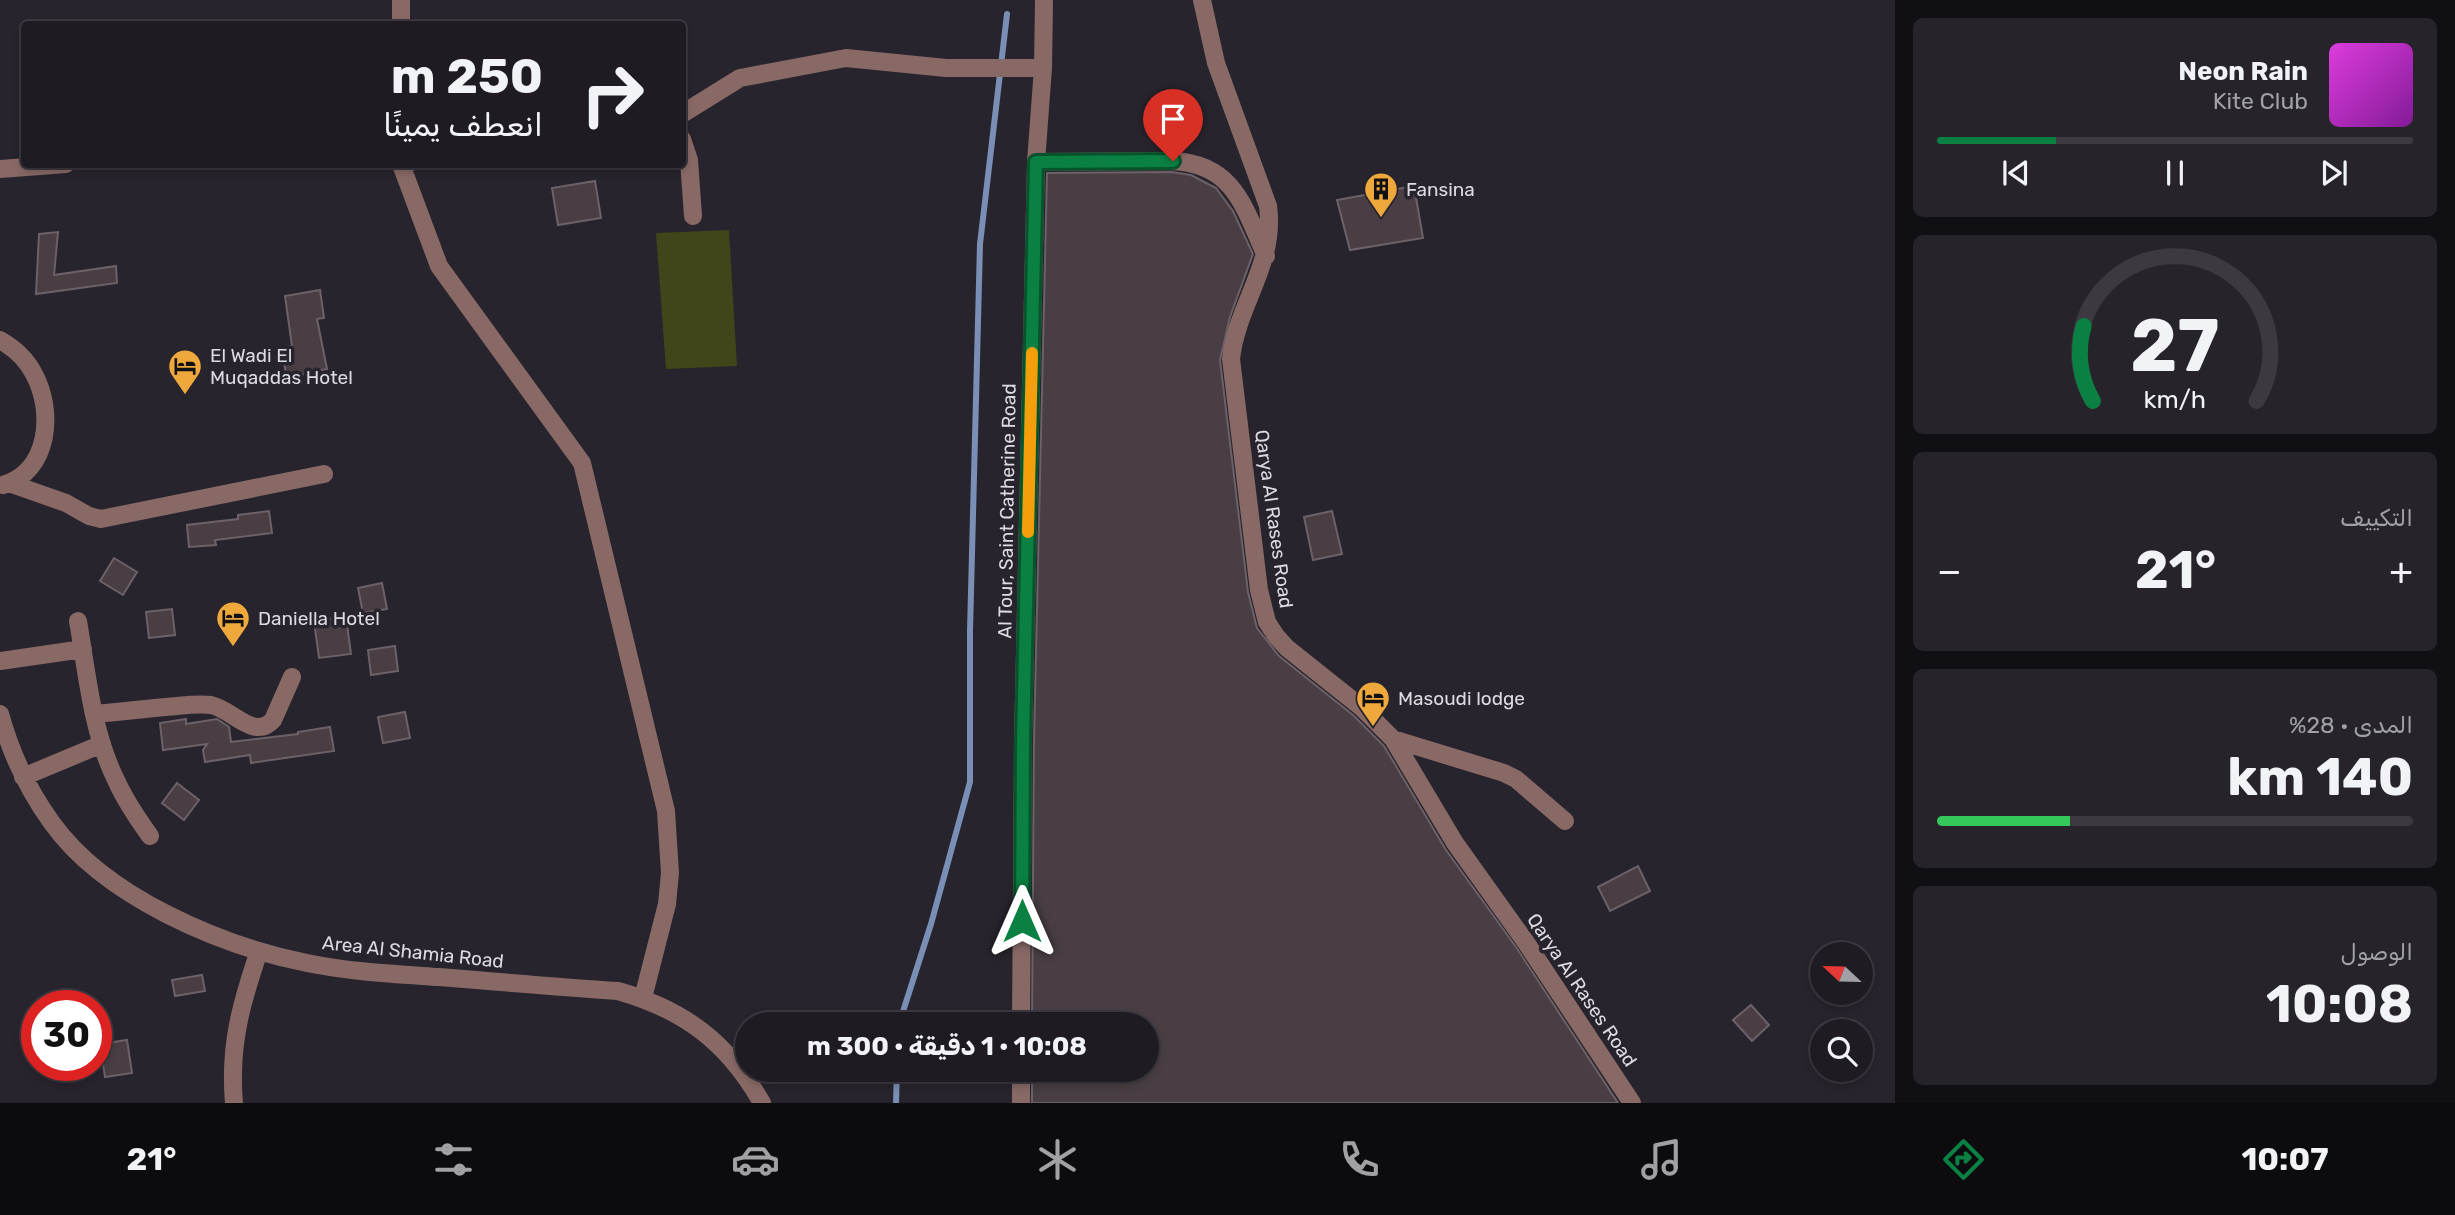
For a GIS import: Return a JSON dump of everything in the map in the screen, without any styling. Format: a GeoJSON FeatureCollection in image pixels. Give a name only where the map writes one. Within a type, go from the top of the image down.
{"type":"FeatureCollection","features":[{"type":"Feature","properties":{"kind":"street"},"geometry":{"type":"LineString","coordinates":[[401,0],[401,21]]}},
{"type":"Feature","properties":{"kind":"street","name":"Al Tour, Saint Catherine Road"},"geometry":{"type":"LineString","coordinates":[[1021,1012],[1024,726],[1036,162],[1043,68],[1044,0]]}},
{"type":"Feature","properties":{"kind":"street","name":"Qarya Al Rases Road"},"geometry":{"type":"LineString","coordinates":[[1202,0],[1216,63],[1268,206],[1270,239],[1236,332],[1231,359],[1262,606],[1267,622],[1287,648],[1362,707],[1393,739],[1455,843],[1525,941],[1632,1103]]}},
{"type":"Feature","properties":{"kind":"street"},"geometry":{"type":"LineString","coordinates":[[686,112],[740,78],[846,58],[946,68],[1043,68]]}},
{"type":"Feature","properties":{"kind":"street"},"geometry":{"type":"LineString","coordinates":[[686,151],[693,216]]}},
{"type":"Feature","properties":{"kind":"street"},"geometry":{"type":"LineString","coordinates":[[1036,162],[1173,161],[1204,166],[1218,174],[1240,197],[1265,256]]}},
{"type":"Feature","properties":{"kind":"street"},"geometry":{"type":"LineString","coordinates":[[0,169],[21,167]]}},
{"type":"Feature","properties":{"kind":"street"},"geometry":{"type":"LineString","coordinates":[[405,168],[439,266],[582,463],[666,811],[670,842],[667,904],[643,998]]}},
{"type":"Feature","properties":{"kind":"street"},"geometry":{"type":"LineString","coordinates":[[0,340],[22,357],[34,373],[46,410],[45,428],[35,461],[23,474],[4,484]]}},
{"type":"Feature","properties":{"kind":"street"},"geometry":{"type":"LineString","coordinates":[[4,484],[66,503],[89,516],[102,519],[324,474]]}},
{"type":"Feature","properties":{"kind":"street"},"geometry":{"type":"LineString","coordinates":[[78,621],[102,744],[115,779],[132,811],[150,836]]}},
{"type":"Feature","properties":{"kind":"street"},"geometry":{"type":"LineString","coordinates":[[0,662],[83,649]]}},
{"type":"Feature","properties":{"kind":"street"},"geometry":{"type":"LineString","coordinates":[[95,714],[202,704],[221,708],[253,728],[261,729],[273,720],[292,677]]}},
{"type":"Feature","properties":{"kind":"street","name":"Area Al Shamia Road"},"geometry":{"type":"LineString","coordinates":[[0,714],[7,741],[23,777],[54,825],[93,866],[139,899],[198,929],[259,951],[307,963],[355,971],[618,991],[643,998],[675,1012],[703,1031],[728,1054],[749,1080],[762,1103]]}},
{"type":"Feature","properties":{"kind":"street"},"geometry":{"type":"LineString","coordinates":[[1393,739],[1504,773],[1516,779],[1565,821]]}},
{"type":"Feature","properties":{"kind":"street"},"geometry":{"type":"LineString","coordinates":[[23,777],[102,744]]}},
{"type":"Feature","properties":{"kind":"street"},"geometry":{"type":"LineString","coordinates":[[234,1103],[233,1049],[245,993],[259,951]]}},
{"type":"Feature","properties":{"kind":"street"},"geometry":{"type":"LineString","coordinates":[[1021,1082],[1021,1103]]}},
{"type":"Feature","properties":{"kind":"green space"},"geometry":{"type":"Polygon","coordinates":[[[729,230],[737,366],[666,369],[656,233],[729,230]]]}},
{"type":"Feature","properties":{"kind":"building"},"geometry":{"type":"Polygon","coordinates":[[[1172,172],[1191,175],[1216,188],[1233,211],[1253,254],[1230,317],[1220,360],[1248,592],[1257,628],[1279,656],[1353,715],[1384,746],[1446,850],[1516,947],[1618,1103],[1032,1103],[1032,1082],[1159,1082],[1159,1012],[1032,1012],[1034,740],[1047,173],[1172,172]]]}},
{"type":"Feature","properties":{"kind":"building"},"geometry":{"type":"Polygon","coordinates":[[[595,181],[601,218],[558,225],[552,188],[595,181]]]}},
{"type":"Feature","properties":{"kind":"building","name":"Fansina"},"geometry":{"type":"Polygon","coordinates":[[[1414,186],[1423,238],[1350,250],[1337,200],[1414,186]]]}},
{"type":"Feature","properties":{"kind":"building"},"geometry":{"type":"Polygon","coordinates":[[[58,232],[54,275],[116,266],[117,283],[36,294],[39,234],[58,232]]]}},
{"type":"Feature","properties":{"kind":"building"},"geometry":{"type":"Polygon","coordinates":[[[320,290],[324,318],[317,319],[327,369],[287,378],[281,348],[292,346],[285,296],[320,290]]]}},
{"type":"Feature","properties":{"kind":"building"},"geometry":{"type":"Polygon","coordinates":[[[269,511],[272,533],[215,540],[216,545],[189,547],[187,525],[238,519],[238,515],[269,511]]]}},
{"type":"Feature","properties":{"kind":"building"},"geometry":{"type":"Polygon","coordinates":[[[1332,511],[1342,554],[1313,560],[1304,517],[1332,511]]]}},
{"type":"Feature","properties":{"kind":"building"},"geometry":{"type":"Polygon","coordinates":[[[114,558],[137,572],[123,595],[100,581],[114,558]]]}},
{"type":"Feature","properties":{"kind":"building"},"geometry":{"type":"Polygon","coordinates":[[[382,583],[387,609],[363,613],[358,588],[382,583]]]}},
{"type":"Feature","properties":{"kind":"building"},"geometry":{"type":"Polygon","coordinates":[[[172,609],[175,635],[149,638],[146,612],[172,609]]]}},
{"type":"Feature","properties":{"kind":"building"},"geometry":{"type":"Polygon","coordinates":[[[346,617],[351,654],[319,658],[314,621],[346,617]]]}},
{"type":"Feature","properties":{"kind":"building"},"geometry":{"type":"Polygon","coordinates":[[[395,646],[398,671],[371,675],[368,650],[395,646]]]}},
{"type":"Feature","properties":{"kind":"building"},"geometry":{"type":"Polygon","coordinates":[[[405,712],[410,738],[383,743],[378,717],[405,712]]]}},
{"type":"Feature","properties":{"kind":"building"},"geometry":{"type":"Polygon","coordinates":[[[186,719],[186,724],[217,719],[229,727],[231,742],[298,734],[330,727],[334,751],[251,763],[250,755],[205,762],[203,750],[207,744],[163,750],[160,723],[186,719]]]}},
{"type":"Feature","properties":{"kind":"building"},"geometry":{"type":"Polygon","coordinates":[[[177,783],[199,800],[184,820],[162,803],[177,783]]]}},
{"type":"Feature","properties":{"kind":"building"},"geometry":{"type":"Polygon","coordinates":[[[1638,866],[1650,891],[1610,911],[1598,887],[1638,866]]]}},
{"type":"Feature","properties":{"kind":"building"},"geometry":{"type":"Polygon","coordinates":[[[202,975],[205,991],[175,996],[172,980],[202,975]]]}},
{"type":"Feature","properties":{"kind":"building"},"geometry":{"type":"Polygon","coordinates":[[[1751,1005],[1769,1025],[1752,1041],[1733,1020],[1751,1005]]]}},
{"type":"Feature","properties":{"kind":"building"},"geometry":{"type":"Polygon","coordinates":[[[127,1040],[132,1073],[112,1076],[112,1042],[127,1040]]]}},
{"type":"Feature","properties":{"kind":"waterway"},"geometry":{"type":"LineString","coordinates":[[903,1012],[931,924],[970,782],[970,631],[980,244],[1007,14]]}},
{"type":"Feature","properties":{"kind":"waterway"},"geometry":{"type":"LineString","coordinates":[[896,1103],[897,1082]]}},
{"type":"Feature","properties":{"kind":"slow traffic"},"geometry":{"type":"LineString","coordinates":[[1028,532],[1032,353]]}},
{"type":"Feature","properties":{"kind":"place","name":"Fansina"},"geometry":{"type":"Point","coordinates":[1381,219]}},
{"type":"Feature","properties":{"kind":"place","name":"El Wadi El Muqaddas Hotel"},"geometry":{"type":"Point","coordinates":[185,396]}},
{"type":"Feature","properties":{"kind":"place","name":"Daniella Hotel"},"geometry":{"type":"Point","coordinates":[233,648]}},
{"type":"Feature","properties":{"kind":"place","name":"Masoudi lodge"},"geometry":{"type":"Point","coordinates":[1373,728]}},
{"type":"Feature","properties":{"kind":"route"},"geometry":{"type":"LineString","coordinates":[[1022,921],[1023,740],[1036,162],[1173,161]]}}]}
